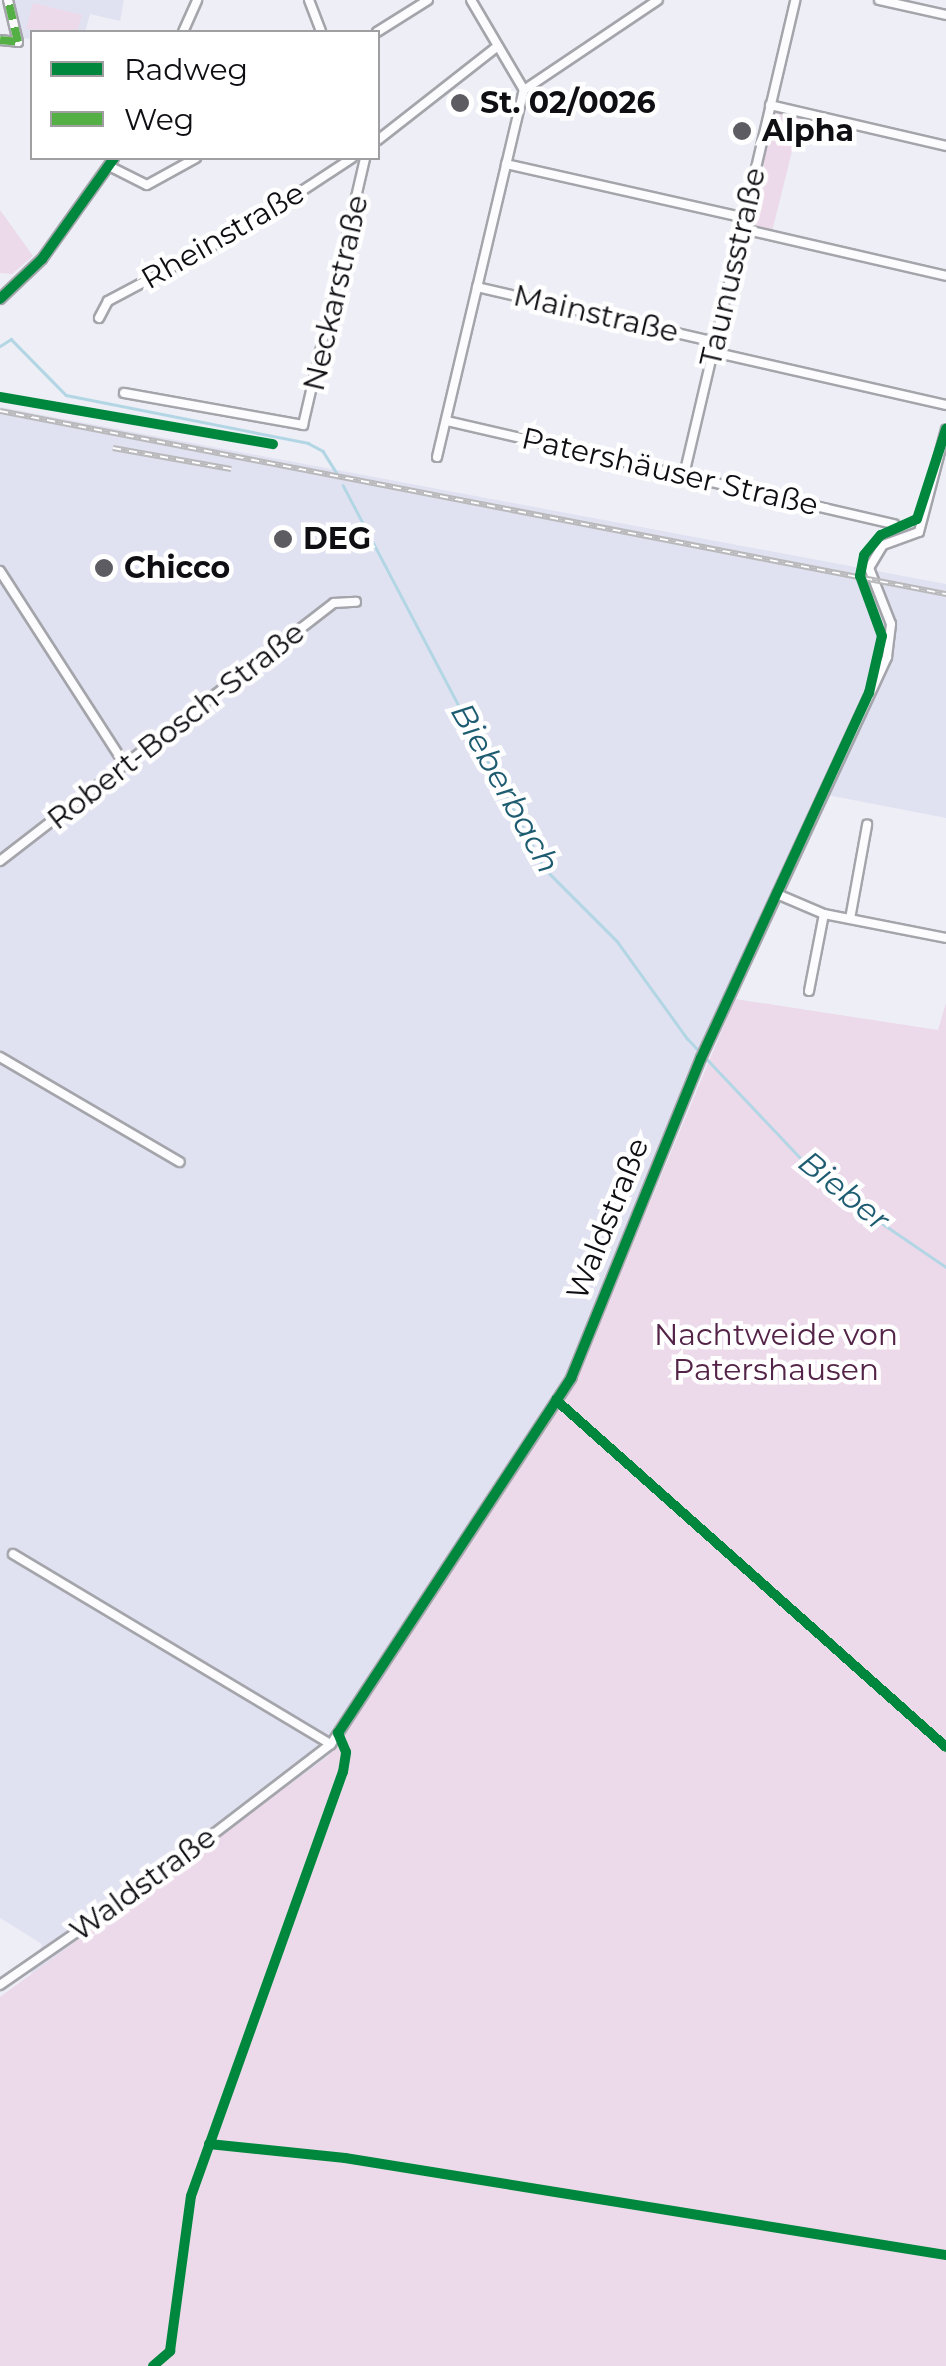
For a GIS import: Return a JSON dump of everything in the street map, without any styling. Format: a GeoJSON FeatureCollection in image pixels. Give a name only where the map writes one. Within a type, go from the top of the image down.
{"type":"FeatureCollection","features":[{"type":"Feature","properties":{"kind":"street"},"geometry":{"type":"LineString","coordinates":[[0,40],[18,42],[8,0]]}},
{"type":"Feature","properties":{"kind":"street"},"geometry":{"type":"LineString","coordinates":[[184,30],[197,0]]}},
{"type":"Feature","properties":{"kind":"street"},"geometry":{"type":"LineString","coordinates":[[308,0],[320,30]]}},
{"type":"Feature","properties":{"kind":"street"},"geometry":{"type":"LineString","coordinates":[[380,30],[428,0]]}},
{"type":"Feature","properties":{"kind":"street"},"geometry":{"type":"LineString","coordinates":[[471,0],[524,90]]}},
{"type":"Feature","properties":{"kind":"street"},"geometry":{"type":"LineString","coordinates":[[437,457],[524,90],[658,0]]}},
{"type":"Feature","properties":{"kind":"street","name":"Taunusstraße"},"geometry":{"type":"LineString","coordinates":[[684,475],[796,0]]}},
{"type":"Feature","properties":{"kind":"street"},"geometry":{"type":"LineString","coordinates":[[880,0],[946,15]]}},
{"type":"Feature","properties":{"kind":"street"},"geometry":{"type":"LineString","coordinates":[[380,138],[498,46]]}},
{"type":"Feature","properties":{"kind":"street"},"geometry":{"type":"LineString","coordinates":[[770,105],[946,146]]}},
{"type":"Feature","properties":{"kind":"street"},"geometry":{"type":"LineString","coordinates":[[0,299],[42,260],[111,162],[147,185],[192,160]]}},
{"type":"Feature","properties":{"kind":"street","name":"Rheinstraße"},"geometry":{"type":"LineString","coordinates":[[99,318],[108,301],[244,229],[349,160]]}},
{"type":"Feature","properties":{"kind":"street","name":"Neckarstraße"},"geometry":{"type":"LineString","coordinates":[[124,393],[303,425],[365,160]]}},
{"type":"Feature","properties":{"kind":"street"},"geometry":{"type":"LineString","coordinates":[[506,164],[745,218]]}},
{"type":"Feature","properties":{"kind":"street"},"geometry":{"type":"LineString","coordinates":[[742,229],[946,276]]}},
{"type":"Feature","properties":{"kind":"street","name":"Mainstraße"},"geometry":{"type":"LineString","coordinates":[[477,286],[716,342]]}},
{"type":"Feature","properties":{"kind":"street","name":"Mainstraße"},"geometry":{"type":"LineString","coordinates":[[713,352],[946,405]]}},
{"type":"Feature","properties":{"kind":"street","name":"Patershäuser Straße"},"geometry":{"type":"LineString","coordinates":[[447,421],[894,524]]}},
{"type":"Feature","properties":{"kind":"street","name":"Waldstraße"},"geometry":{"type":"LineString","coordinates":[[0,1986],[164,1872],[331,1744],[571,1378],[701,1058],[887,658],[891,624],[870,583],[872,559],[883,545],[918,532],[946,430]]}},
{"type":"Feature","properties":{"kind":"street"},"geometry":{"type":"LineString","coordinates":[[0,571],[125,765]]}},
{"type":"Feature","properties":{"kind":"street","name":"Robert-Bosch-Straße"},"geometry":{"type":"LineString","coordinates":[[0,861],[334,603],[356,602]]}},
{"type":"Feature","properties":{"kind":"street"},"geometry":{"type":"LineString","coordinates":[[850,919],[867,825]]}},
{"type":"Feature","properties":{"kind":"street"},"geometry":{"type":"LineString","coordinates":[[777,894],[824,914],[946,938]]}},
{"type":"Feature","properties":{"kind":"street"},"geometry":{"type":"LineString","coordinates":[[809,991],[824,914]]}},
{"type":"Feature","properties":{"kind":"street"},"geometry":{"type":"LineString","coordinates":[[0,1056],[180,1162]]}},
{"type":"Feature","properties":{"kind":"street"},"geometry":{"type":"LineString","coordinates":[[13,1554],[331,1744]]}},
{"type":"Feature","properties":{"kind":"shaded area"},"geometry":{"type":"Polygon","coordinates":[[[12,0],[124,0],[120,21],[90,14],[86,30],[30,30],[30,39],[21,38],[12,0]]]}},
{"type":"Feature","properties":{"kind":"shaded area"},"geometry":{"type":"Polygon","coordinates":[[[0,407],[946,584],[946,818],[827,795],[712,1050],[572,1389],[327,1757],[39,1974],[31,1974],[42,1944],[0,1918],[0,407]]]}},
{"type":"Feature","properties":{"kind":"green space"},"geometry":{"type":"Polygon","coordinates":[[[33,3],[82,15],[78,30],[26,29],[33,3]]]}},
{"type":"Feature","properties":{"kind":"green space"},"geometry":{"type":"Polygon","coordinates":[[[776,112],[800,118],[772,232],[748,226],[776,112]]]}},
{"type":"Feature","properties":{"kind":"green space"},"geometry":{"type":"Polygon","coordinates":[[[0,210],[33,256],[12,274],[0,273],[0,210]]]}},
{"type":"Feature","properties":{"kind":"green space","name":"Nachtweide von Patershausen"},"geometry":{"type":"Polygon","coordinates":[[[735,999],[938,1030],[946,1003],[946,2366],[0,2366],[0,1997],[327,1757],[572,1389],[735,999]]]}},
{"type":"Feature","properties":{"kind":"waterway","name":"Bieberbach"},"geometry":{"type":"LineString","coordinates":[[11,339],[66,395],[308,443],[323,451],[337,473]]}},
{"type":"Feature","properties":{"kind":"waterway"},"geometry":{"type":"LineString","coordinates":[[0,346],[11,339]]}},
{"type":"Feature","properties":{"kind":"waterway","name":"Bieberbach"},"geometry":{"type":"LineString","coordinates":[[343,485],[544,868],[617,941],[687,1038],[826,1185],[946,1267]]}},
{"type":"Feature","properties":{"kind":"railway"},"geometry":{"type":"LineString","coordinates":[[0,411],[946,594]]}},
{"type":"Feature","properties":{"kind":"railway"},"geometry":{"type":"LineString","coordinates":[[113,448],[231,469]]}},
{"type":"Feature","properties":{"kind":"marked path"},"geometry":{"type":"LineString","coordinates":[[0,40],[18,42],[8,0]]}},
{"type":"Feature","properties":{"kind":"cycle path"},"geometry":{"type":"LineString","coordinates":[[0,299],[42,259],[113,160]]}},
{"type":"Feature","properties":{"kind":"cycle path"},"geometry":{"type":"LineString","coordinates":[[0,397],[273,444]]}},
{"type":"Feature","properties":{"kind":"cycle path"},"geometry":{"type":"LineString","coordinates":[[153,2366],[170,2351],[191,2196],[343,1772],[346,1752],[338,1733],[571,1378],[701,1058],[869,693],[882,636],[860,576],[864,555],[881,535],[917,519],[946,429]]}},
{"type":"Feature","properties":{"kind":"cycle path"},"geometry":{"type":"LineString","coordinates":[[556,1400],[946,1747]]}},
{"type":"Feature","properties":{"kind":"cycle path"},"geometry":{"type":"LineString","coordinates":[[209,2144],[345,2158],[946,2255]]}},
{"type":"Feature","properties":{"kind":"place","name":"St. 02/0026"},"geometry":{"type":"Point","coordinates":[460,103]}},
{"type":"Feature","properties":{"kind":"place","name":"Alpha"},"geometry":{"type":"Point","coordinates":[742,131]}},
{"type":"Feature","properties":{"kind":"place","name":"DEG"},"geometry":{"type":"Point","coordinates":[283,539]}},
{"type":"Feature","properties":{"kind":"place","name":"Chicco"},"geometry":{"type":"Point","coordinates":[104,568]}},
{"type":"Feature","properties":{"kind":"water label","name":"Bieber"},"geometry":{"type":"Point","coordinates":[844,1191]}}]}
